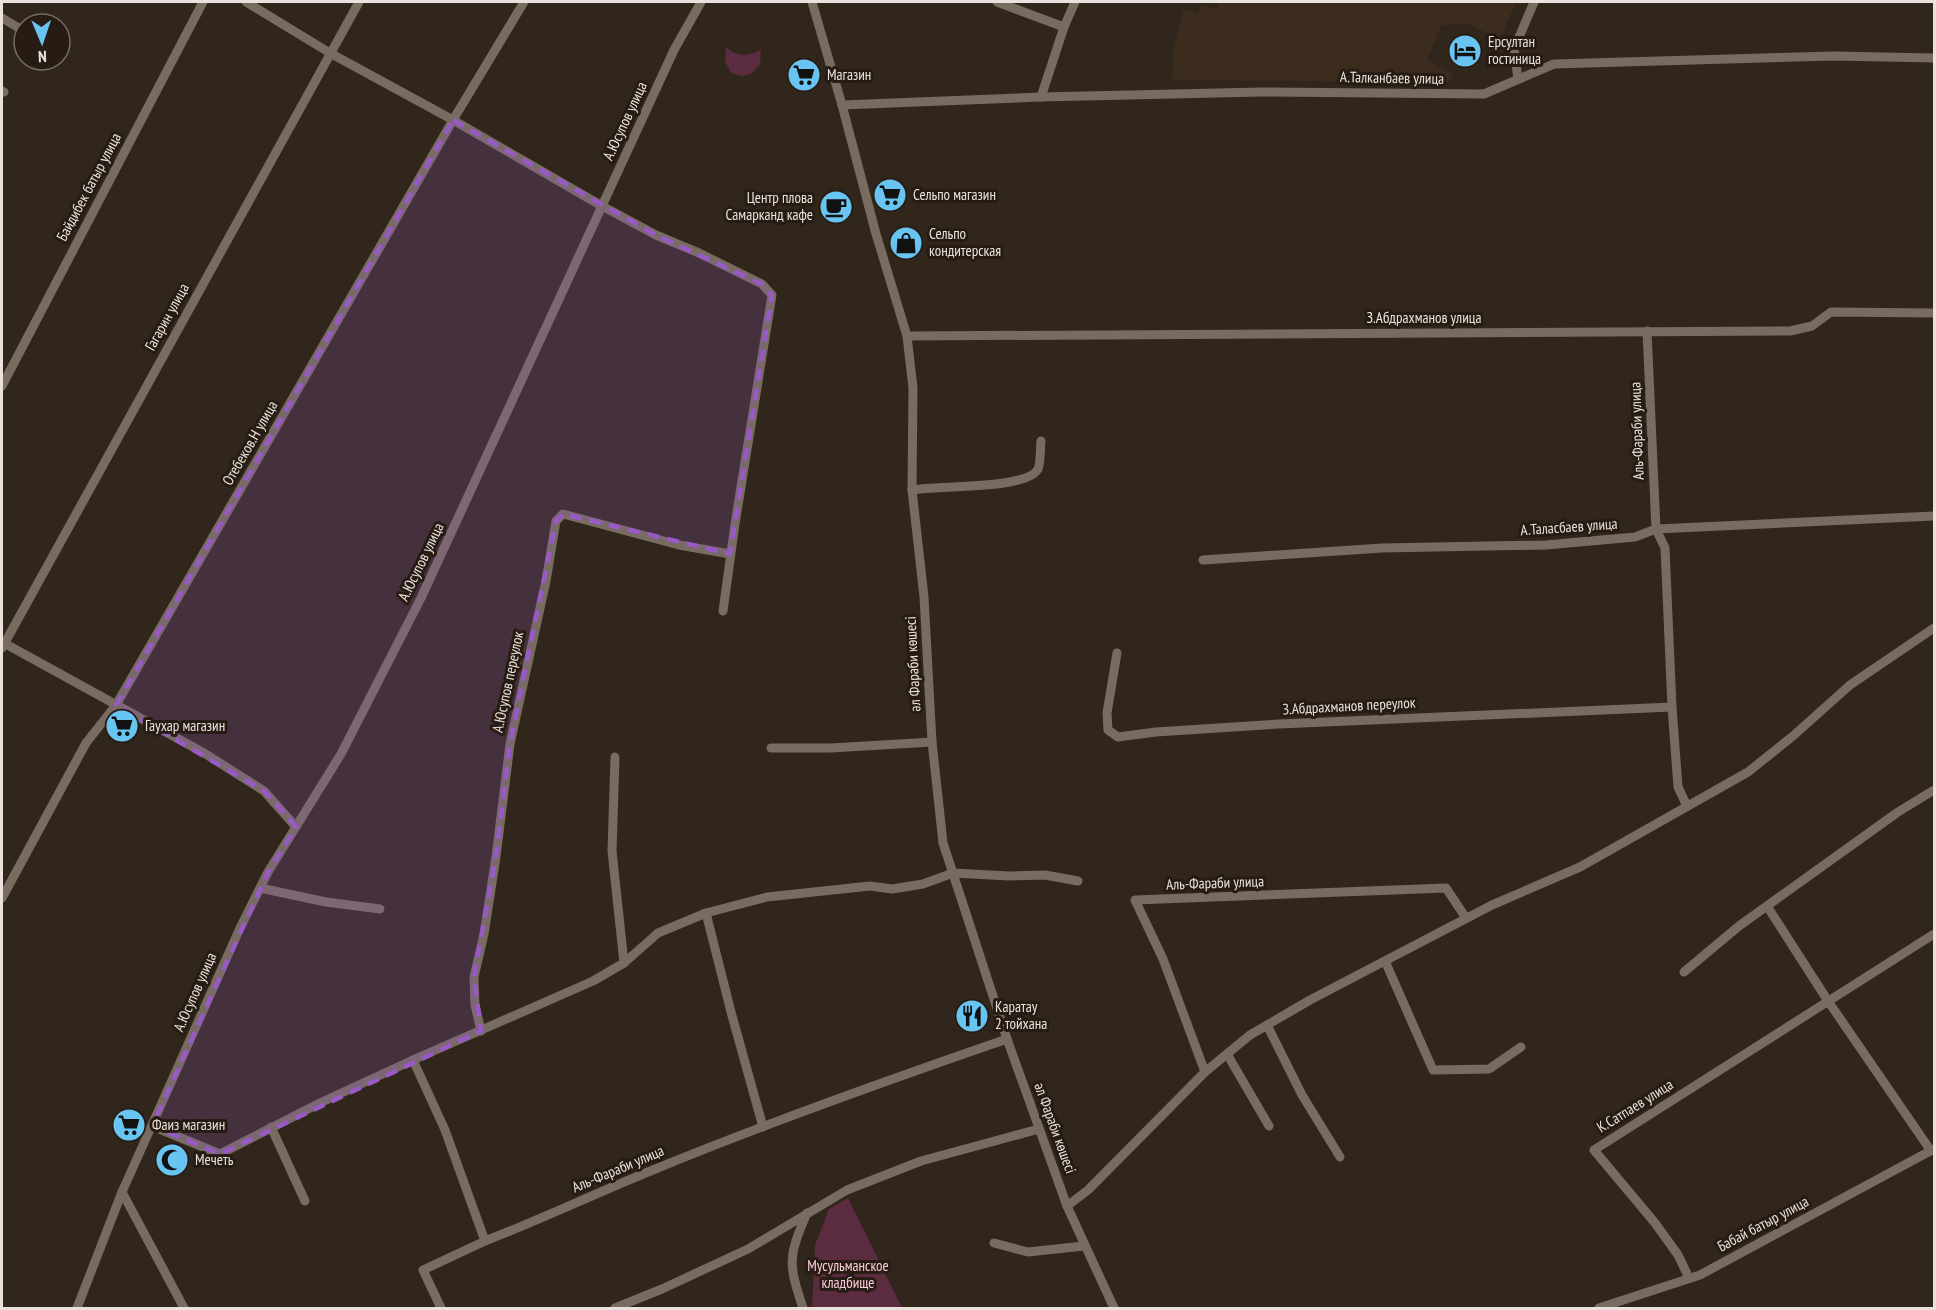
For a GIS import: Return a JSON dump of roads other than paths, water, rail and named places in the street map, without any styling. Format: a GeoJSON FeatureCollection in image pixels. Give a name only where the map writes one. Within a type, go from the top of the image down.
{"type":"FeatureCollection","features":[{"type":"Feature","properties":{"kind":"street","name":"Байдибек батыр улица"},"geometry":{"type":"LineString","coordinates":[[2,387],[202,2]]}},
{"type":"Feature","properties":{"kind":"street"},"geometry":{"type":"LineString","coordinates":[[246,2],[330,53],[453,120],[602,206],[656,236],[699,253],[762,284],[772,295],[730,554],[723,611]]}},
{"type":"Feature","properties":{"kind":"street","name":"Гагарин улица"},"geometry":{"type":"LineString","coordinates":[[2,645],[359,2]]}},
{"type":"Feature","properties":{"kind":"street","name":"Отебеков.Н улица"},"geometry":{"type":"LineString","coordinates":[[2,898],[86,743],[116,705],[453,120],[524,2]]}},
{"type":"Feature","properties":{"kind":"street","name":"А.Юсупов улица"},"geometry":{"type":"LineString","coordinates":[[77,1308],[122,1192],[240,928],[260,888],[340,754],[421,598],[674,50],[701,2]]}},
{"type":"Feature","properties":{"kind":"street","name":"әл Фараби көшесі"},"geometry":{"type":"LineString","coordinates":[[812,2],[876,234],[907,336],[913,388],[912,490],[924,597],[932,742],[943,843],[1007,1039],[1067,1206],[1114,1308]]}},
{"type":"Feature","properties":{"kind":"street"},"geometry":{"type":"LineString","coordinates":[[997,2],[1064,27]]}},
{"type":"Feature","properties":{"kind":"street"},"geometry":{"type":"LineString","coordinates":[[1041,97],[1064,27],[1075,2]]}},
{"type":"Feature","properties":{"kind":"street"},"geometry":{"type":"LineString","coordinates":[[1518,79],[1514,49],[1534,2]]}},
{"type":"Feature","properties":{"kind":"street","name":"А.Талканбаев улица"},"geometry":{"type":"LineString","coordinates":[[842,105],[1041,97],[1261,92],[1484,94],[1554,64],[1834,56],[1935,58]]}},
{"type":"Feature","properties":{"kind":"street","name":"З.Абдрахманов улица"},"geometry":{"type":"LineString","coordinates":[[907,336],[1790,331],[1812,326],[1831,312],[1935,314]]}},
{"type":"Feature","properties":{"kind":"street","name":"Аль-Фараби улица"},"geometry":{"type":"LineString","coordinates":[[1647,331],[1656,529]]}},
{"type":"Feature","properties":{"kind":"street"},"geometry":{"type":"LineString","coordinates":[[912,490],[1011,482],[1031,477],[1038,468],[1041,441]]}},
{"type":"Feature","properties":{"kind":"street","name":"А.Юсупов переулок"},"geometry":{"type":"LineString","coordinates":[[481,1031],[475,1005],[474,977],[484,934],[496,857],[510,744],[546,580],[556,521],[563,514],[679,545],[730,554]]}},
{"type":"Feature","properties":{"kind":"street","name":"А.Таласбаев улица"},"geometry":{"type":"LineString","coordinates":[[1203,560],[1382,548],[1546,545],[1635,537],[1656,529],[1935,516]]}},
{"type":"Feature","properties":{"kind":"street"},"geometry":{"type":"LineString","coordinates":[[1656,529],[1665,549],[1678,787],[1687,806]]}},
{"type":"Feature","properties":{"kind":"street"},"geometry":{"type":"LineString","coordinates":[[1067,1206],[1088,1190],[1205,1072],[1250,1035],[1310,1000],[1466,918],[1580,867],[1748,772],[1793,736],[1850,685],[1935,628]]}},
{"type":"Feature","properties":{"kind":"street"},"geometry":{"type":"LineString","coordinates":[[2,645],[204,753],[264,791],[296,827]]}},
{"type":"Feature","properties":{"kind":"street","name":"З.Абдрахманов переулок"},"geometry":{"type":"LineString","coordinates":[[1117,653],[1107,713],[1108,730],[1118,737],[1155,732],[1268,725],[1672,707]]}},
{"type":"Feature","properties":{"kind":"street"},"geometry":{"type":"LineString","coordinates":[[771,748],[831,748],[932,742]]}},
{"type":"Feature","properties":{"kind":"street"},"geometry":{"type":"LineString","coordinates":[[615,757],[612,852],[624,963]]}},
{"type":"Feature","properties":{"kind":"street"},"geometry":{"type":"LineString","coordinates":[[1684,972],[1739,926],[1898,812],[1935,790]]}},
{"type":"Feature","properties":{"kind":"street"},"geometry":{"type":"LineString","coordinates":[[152,1126],[220,1154],[271,1127],[413,1060],[593,981],[624,963],[658,933],[706,913],[767,897],[870,886],[892,889],[923,884],[953,873],[1045,875],[1078,881]]}},
{"type":"Feature","properties":{"kind":"street"},"geometry":{"type":"LineString","coordinates":[[260,888],[326,902],[380,909]]}},
{"type":"Feature","properties":{"kind":"street","name":"Аль-Фараби улица"},"geometry":{"type":"LineString","coordinates":[[1205,1072],[1163,959],[1135,900],[1446,888],[1466,918]]}},
{"type":"Feature","properties":{"kind":"street"},"geometry":{"type":"LineString","coordinates":[[1767,906],[1828,1001],[1933,1150]]}},
{"type":"Feature","properties":{"kind":"street"},"geometry":{"type":"LineString","coordinates":[[706,913],[730,1012],[763,1127]]}},
{"type":"Feature","properties":{"kind":"street","name":"К.Сатпаев улица"},"geometry":{"type":"LineString","coordinates":[[1689,1278],[1678,1255],[1594,1150],[1935,934]]}},
{"type":"Feature","properties":{"kind":"street"},"geometry":{"type":"LineString","coordinates":[[1385,961],[1432,1070],[1489,1069],[1521,1047]]}},
{"type":"Feature","properties":{"kind":"street"},"geometry":{"type":"LineString","coordinates":[[1267,1025],[1302,1095],[1340,1157]]}},
{"type":"Feature","properties":{"kind":"street","name":"Аль-Фараби улица"},"geometry":{"type":"LineString","coordinates":[[485,1241],[537,1221],[654,1169],[865,1088],[1007,1039]]}},
{"type":"Feature","properties":{"kind":"street"},"geometry":{"type":"LineString","coordinates":[[1227,1054],[1269,1126]]}},
{"type":"Feature","properties":{"kind":"street"},"geometry":{"type":"LineString","coordinates":[[413,1060],[445,1130],[485,1241],[423,1270],[441,1308]]}},
{"type":"Feature","properties":{"kind":"street"},"geometry":{"type":"LineString","coordinates":[[271,1127],[305,1201]]}},
{"type":"Feature","properties":{"kind":"street"},"geometry":{"type":"LineString","coordinates":[[615,1308],[748,1249],[847,1190],[921,1161],[1039,1129]]}},
{"type":"Feature","properties":{"kind":"street","name":"Бабай батыр улица"},"geometry":{"type":"LineString","coordinates":[[1599,1308],[1700,1275],[1933,1150]]}},
{"type":"Feature","properties":{"kind":"street"},"geometry":{"type":"LineString","coordinates":[[122,1192],[184,1308]]}},
{"type":"Feature","properties":{"kind":"street"},"geometry":{"type":"LineString","coordinates":[[803,1308],[792,1273],[793,1245],[807,1213]]}},
{"type":"Feature","properties":{"kind":"street"},"geometry":{"type":"LineString","coordinates":[[994,1243],[1028,1252],[1084,1246]]}},
{"type":"Feature","properties":{"kind":"place","name":"Ерсултан гостиница"},"geometry":{"type":"Point","coordinates":[1465,51]}},
{"type":"Feature","properties":{"kind":"place","name":"Магазин"},"geometry":{"type":"Point","coordinates":[804,75]}},
{"type":"Feature","properties":{"kind":"place","name":"Сельпо магазин"},"geometry":{"type":"Point","coordinates":[890,195]}},
{"type":"Feature","properties":{"kind":"place","name":"Центр плова Самарканд кафе"},"geometry":{"type":"Point","coordinates":[836,207]}},
{"type":"Feature","properties":{"kind":"place","name":"Сельпо кондитерская"},"geometry":{"type":"Point","coordinates":[906,243]}},
{"type":"Feature","properties":{"kind":"place","name":"Гаухар магазин"},"geometry":{"type":"Point","coordinates":[122,726]}},
{"type":"Feature","properties":{"kind":"place","name":"Каратау 2 тойхана"},"geometry":{"type":"Point","coordinates":[972,1016]}},
{"type":"Feature","properties":{"kind":"place","name":"Фаиз магазин"},"geometry":{"type":"Point","coordinates":[129,1125]}},
{"type":"Feature","properties":{"kind":"place","name":"Мечеть"},"geometry":{"type":"Point","coordinates":[172,1160]}},
{"type":"Feature","properties":{"kind":"park label","name":"Мусульманское кладбище"},"geometry":{"type":"Point","coordinates":[848,1274]}}]}
